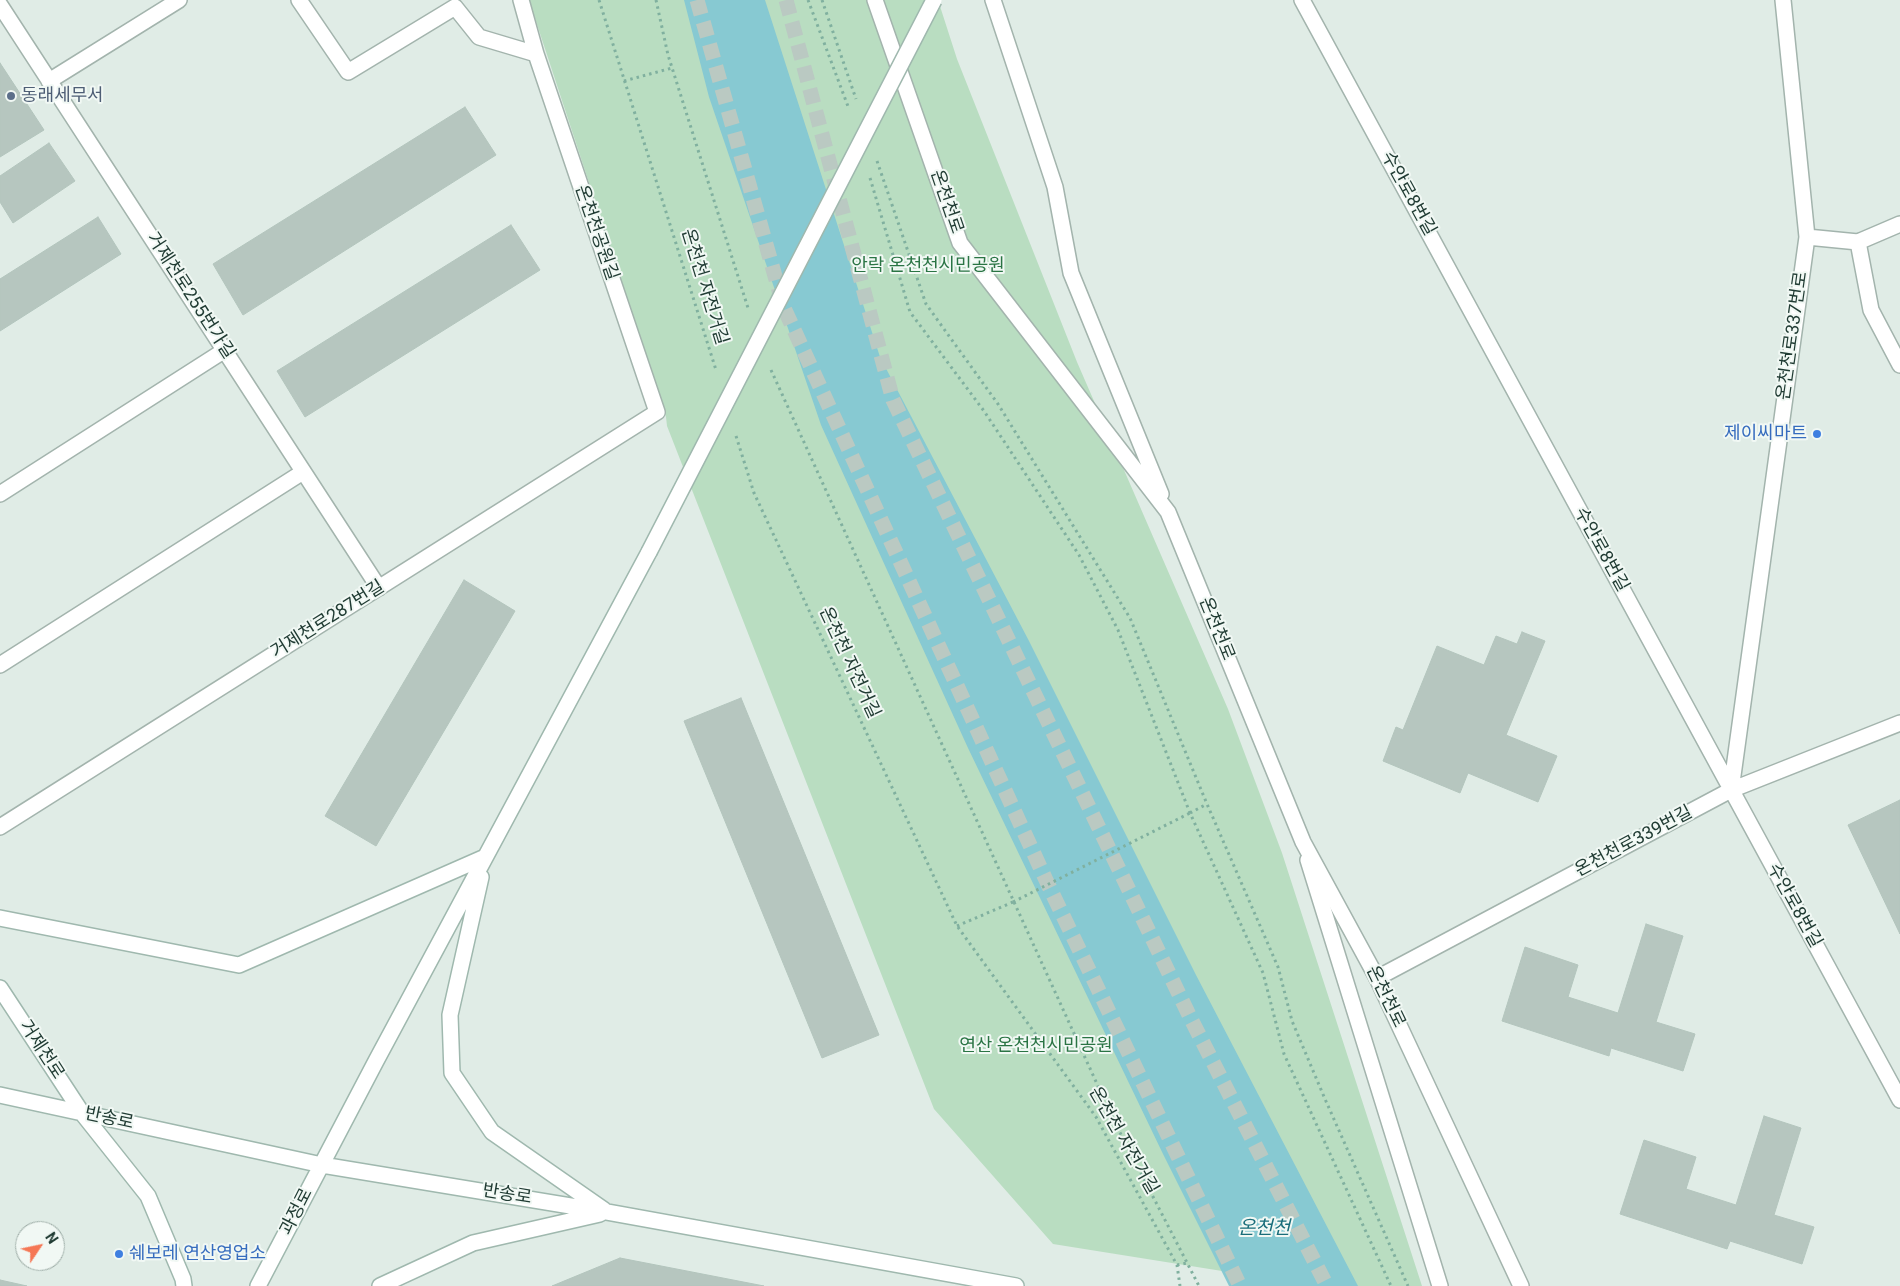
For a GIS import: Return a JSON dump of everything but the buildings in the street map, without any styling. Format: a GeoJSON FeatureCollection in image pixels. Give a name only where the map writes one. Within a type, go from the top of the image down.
{"type":"FeatureCollection","features":[{"type":"Feature","properties":{"kind":"street"},"geometry":{"type":"LineString","coordinates":[[49,81],[179,0]]}},
{"type":"Feature","properties":{"kind":"street"},"geometry":{"type":"LineString","coordinates":[[299,0],[348,72],[455,7],[479,37],[536,54]]}},
{"type":"Feature","properties":{"kind":"street","name":"온천천공원길"},"geometry":{"type":"LineString","coordinates":[[520,0],[536,54],[657,412]]}},
{"type":"Feature","properties":{"kind":"street","name":"온천천로"},"geometry":{"type":"LineString","coordinates":[[875,0],[960,244],[1168,512],[1303,842],[1377,978],[1522,1286]]}},
{"type":"Feature","properties":{"kind":"street","name":"과정로"},"geometry":{"type":"LineString","coordinates":[[258,1286],[649,552],[934,0]]}},
{"type":"Feature","properties":{"kind":"street"},"geometry":{"type":"LineString","coordinates":[[993,0],[1055,187],[1071,273],[1168,512]]}},
{"type":"Feature","properties":{"kind":"street","name":"수안로8번길"},"geometry":{"type":"LineString","coordinates":[[1302,0],[1900,1100]]}},
{"type":"Feature","properties":{"kind":"street","name":"온천천로337번로"},"geometry":{"type":"LineString","coordinates":[[1731,790],[1807,237],[1783,0]]}},
{"type":"Feature","properties":{"kind":"street","name":"거제천로255번가길"},"geometry":{"type":"LineString","coordinates":[[0,5],[379,588]]}},
{"type":"Feature","properties":{"kind":"street"},"geometry":{"type":"LineString","coordinates":[[1807,237],[1858,242],[1900,224]]}},
{"type":"Feature","properties":{"kind":"street"},"geometry":{"type":"LineString","coordinates":[[1858,242],[1871,310],[1900,365]]}},
{"type":"Feature","properties":{"kind":"street"},"geometry":{"type":"LineString","coordinates":[[0,494],[225,350]]}},
{"type":"Feature","properties":{"kind":"street","name":"거제천로287번길"},"geometry":{"type":"LineString","coordinates":[[0,827],[657,412]]}},
{"type":"Feature","properties":{"kind":"street"},"geometry":{"type":"LineString","coordinates":[[0,665],[303,472]]}},
{"type":"Feature","properties":{"kind":"street","name":"온천천로339번길"},"geometry":{"type":"LineString","coordinates":[[1377,978],[1731,790],[1900,723]]}},
{"type":"Feature","properties":{"kind":"street"},"geometry":{"type":"LineString","coordinates":[[1303,842],[1440,1286]]}},
{"type":"Feature","properties":{"kind":"street"},"geometry":{"type":"LineString","coordinates":[[0,918],[239,965],[485,857]]}},
{"type":"Feature","properties":{"kind":"street"},"geometry":{"type":"LineString","coordinates":[[485,857],[450,1015],[452,1073],[492,1132],[607,1212]]}},
{"type":"Feature","properties":{"kind":"street","name":"거제천로"},"geometry":{"type":"LineString","coordinates":[[0,988],[82,1113],[148,1196],[183,1279],[184,1286]]}},
{"type":"Feature","properties":{"kind":"street","name":"반송로"},"geometry":{"type":"LineString","coordinates":[[0,1095],[322,1165],[607,1212],[1016,1286]]}},
{"type":"Feature","properties":{"kind":"street"},"geometry":{"type":"LineString","coordinates":[[380,1286],[473,1243],[607,1212]]}},
{"type":"Feature","properties":{"kind":"path","name":"온천천 자전거길"},"geometry":{"type":"LineString","coordinates":[[599,0],[716,371]]}},
{"type":"Feature","properties":{"kind":"path"},"geometry":{"type":"LineString","coordinates":[[656,0],[672,68],[749,312]]}},
{"type":"Feature","properties":{"kind":"path"},"geometry":{"type":"LineString","coordinates":[[808,0],[851,114]]}},
{"type":"Feature","properties":{"kind":"path"},"geometry":{"type":"LineString","coordinates":[[822,0],[857,101]]}},
{"type":"Feature","properties":{"kind":"path"},"geometry":{"type":"LineString","coordinates":[[624,81],[672,68]]}},
{"type":"Feature","properties":{"kind":"path"},"geometry":{"type":"LineString","coordinates":[[876,156],[926,304],[998,404],[1130,618],[1207,804],[1278,967],[1292,1021],[1408,1286]]}},
{"type":"Feature","properties":{"kind":"path"},"geometry":{"type":"LineString","coordinates":[[868,171],[910,312],[984,411],[1079,555],[1118,630],[1190,813],[1263,973],[1284,1054],[1391,1286]]}},
{"type":"Feature","properties":{"kind":"path"},"geometry":{"type":"LineString","coordinates":[[769,367],[1114,1121],[1199,1286]]}},
{"type":"Feature","properties":{"kind":"path","name":"온천천 자전거길"},"geometry":{"type":"LineString","coordinates":[[734,428],[754,493],[957,926],[1096,1117],[1177,1265],[1180,1286]]}},
{"type":"Feature","properties":{"kind":"path"},"geometry":{"type":"LineString","coordinates":[[957,926],[1013,902],[1207,804]]}},
{"type":"Feature","properties":{"kind":"path"},"geometry":{"type":"LineString","coordinates":[[1177,1265],[1187,1263]]}},
{"type":"Feature","properties":{"kind":"green space"},"geometry":{"type":"Polygon","coordinates":[[[529,0],[938,0],[957,59],[1077,362],[1228,709],[1282,853],[1422,1286],[1316,1286],[1053,1244],[934,1109],[667,426],[666,417],[529,0]]]}},
{"type":"Feature","properties":{"kind":"water","name":"온천천"},"geometry":{"type":"Polygon","coordinates":[[[684,0],[765,0],[880,357],[1029,641],[1196,975],[1358,1286],[1229,1286],[1163,1154],[968,748],[821,425],[709,97],[684,0]]]}},
{"type":"Feature","properties":{"kind":"tunnel"},"geometry":{"type":"LineString","coordinates":[[697,0],[784,308],[1046,880],[1240,1286]]}},
{"type":"Feature","properties":{"kind":"tunnel"},"geometry":{"type":"LineString","coordinates":[[786,0],[893,400],[1192,1021],[1327,1286]]}},
{"type":"Feature","properties":{"kind":"place","name":"동래세무서"},"geometry":{"type":"Point","coordinates":[11,96]}},
{"type":"Feature","properties":{"kind":"place","name":"제이씨마트"},"geometry":{"type":"Point","coordinates":[1817,434]}},
{"type":"Feature","properties":{"kind":"place","name":"쉐보레 연산영업소"},"geometry":{"type":"Point","coordinates":[119,1254]}},
{"type":"Feature","properties":{"kind":"park label","name":"안락 온천천시민공원"},"geometry":{"type":"Point","coordinates":[928,266]}},
{"type":"Feature","properties":{"kind":"park label","name":"연산 온천천시민공원"},"geometry":{"type":"Point","coordinates":[1036,1046]}}]}
